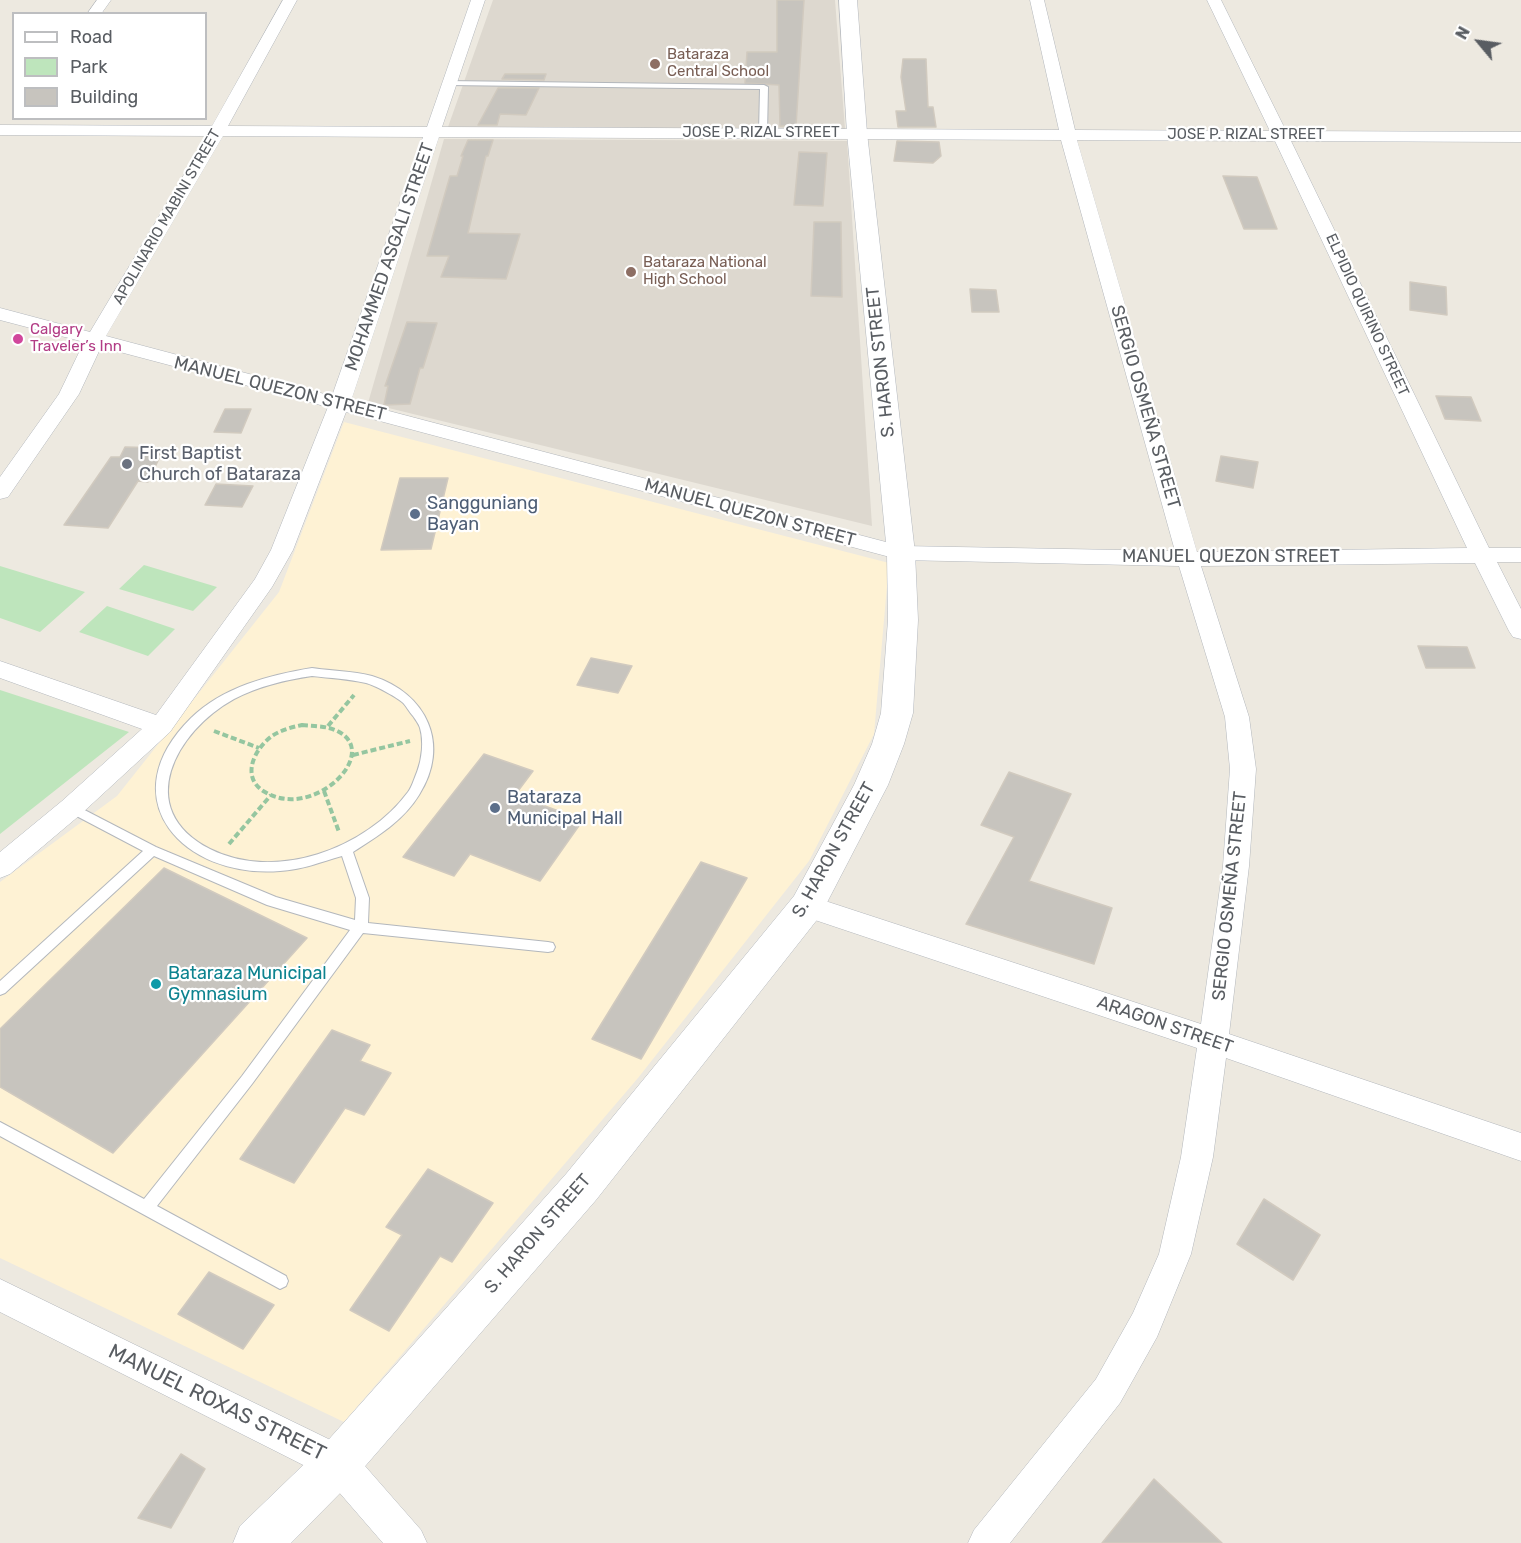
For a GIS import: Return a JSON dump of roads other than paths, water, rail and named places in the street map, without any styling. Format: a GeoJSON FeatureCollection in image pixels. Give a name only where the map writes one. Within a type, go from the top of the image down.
{"type":"FeatureCollection","features":[{"type":"Feature","properties":{"kind":"street","name":"APOLINARIO MABINI STREET"},"geometry":{"type":"LineString","coordinates":[[0,492],[69,394],[94,341],[217,132],[290,0]]}},
{"type":"Feature","properties":{"kind":"street","name":"MOHAMMED ASGALI STREET"},"geometry":{"type":"LineString","coordinates":[[0,867],[71,808],[161,726],[264,582],[282,550],[340,403],[478,0]]}},
{"type":"Feature","properties":{"kind":"street","name":"S. HARON STREET"},"geometry":{"type":"LineString","coordinates":[[257,1543],[338,1463],[581,1187],[807,906],[871,785],[888,744],[897,713],[903,620],[901,553],[856,133],[848,0]]}},
{"type":"Feature","properties":{"kind":"street","name":"SERGIO OSMEÑA STREET"},"geometry":{"type":"LineString","coordinates":[[987,1543],[1108,1391],[1145,1325],[1175,1254],[1197,1157],[1236,866],[1243,769],[1237,717],[1188,559],[1068,135],[1037,0]]}},
{"type":"Feature","properties":{"kind":"street","name":"ELPIDIO QUIRINO STREET"},"geometry":{"type":"LineString","coordinates":[[1214,0],[1282,135],[1481,555],[1521,631]]}},
{"type":"Feature","properties":{"kind":"street","name":"JOSE P. RIZAL STREET"},"geometry":{"type":"LineString","coordinates":[[5,129],[217,132],[1521,137]]}},
{"type":"Feature","properties":{"kind":"street","name":"MANUEL QUEZON STREET"},"geometry":{"type":"LineString","coordinates":[[0,314],[94,341],[340,403],[901,553],[1188,559],[1521,555]]}},
{"type":"Feature","properties":{"kind":"street"},"geometry":{"type":"LineString","coordinates":[[0,669],[161,726]]}},
{"type":"Feature","properties":{"kind":"street","name":"ARAGON STREET"},"geometry":{"type":"LineString","coordinates":[[807,906],[1213,1041],[1521,1148]]}},
{"type":"Feature","properties":{"kind":"street","name":"MANUEL ROXAS STREET"},"geometry":{"type":"LineString","coordinates":[[0,1295],[338,1463],[408,1543]]}},
{"type":"Feature","properties":{"kind":"lane"},"geometry":{"type":"LineString","coordinates":[[449,83],[764,87],[763,133]]}},
{"type":"Feature","properties":{"kind":"lane"},"geometry":{"type":"LineString","coordinates":[[335,672],[368,678],[393,689],[408,700],[419,713],[428,737],[429,762],[414,797],[399,814],[382,830],[346,850],[312,862],[285,866],[233,863],[192,846],[167,817],[162,799],[162,781],[167,762],[190,727],[223,700],[244,689],[289,675],[335,672]]}},
{"type":"Feature","properties":{"kind":"lane"},"geometry":{"type":"LineString","coordinates":[[161,726],[190,727]]}},
{"type":"Feature","properties":{"kind":"lane"},"geometry":{"type":"LineString","coordinates":[[71,808],[152,850],[272,901],[360,927],[548,947]]}},
{"type":"Feature","properties":{"kind":"lane"},"geometry":{"type":"LineString","coordinates":[[0,989],[152,850]]}},
{"type":"Feature","properties":{"kind":"lane"},"geometry":{"type":"LineString","coordinates":[[145,1209],[247,1080],[360,927],[365,912],[364,901],[346,850]]}},
{"type":"Feature","properties":{"kind":"lane"},"geometry":{"type":"LineString","coordinates":[[0,1129],[280,1281]]}},
{"type":"Feature","properties":{"kind":"place","name":"Bataraza Central School"},"geometry":{"type":"Point","coordinates":[655,64]}},
{"type":"Feature","properties":{"kind":"place","name":"Bataraza National High School"},"geometry":{"type":"Point","coordinates":[631,272]}},
{"type":"Feature","properties":{"kind":"place","name":"Calgary Traveler’s Inn"},"geometry":{"type":"Point","coordinates":[18,339]}},
{"type":"Feature","properties":{"kind":"place","name":"First Baptist Church of Bataraza"},"geometry":{"type":"Point","coordinates":[127,464]}},
{"type":"Feature","properties":{"kind":"place","name":"Sangguniang Bayan"},"geometry":{"type":"Point","coordinates":[415,514]}},
{"type":"Feature","properties":{"kind":"place","name":"Bataraza Municipal Hall"},"geometry":{"type":"Point","coordinates":[495,808]}},
{"type":"Feature","properties":{"kind":"place","name":"Bataraza Municipal Gymnasium"},"geometry":{"type":"Point","coordinates":[156,984]}}]}
